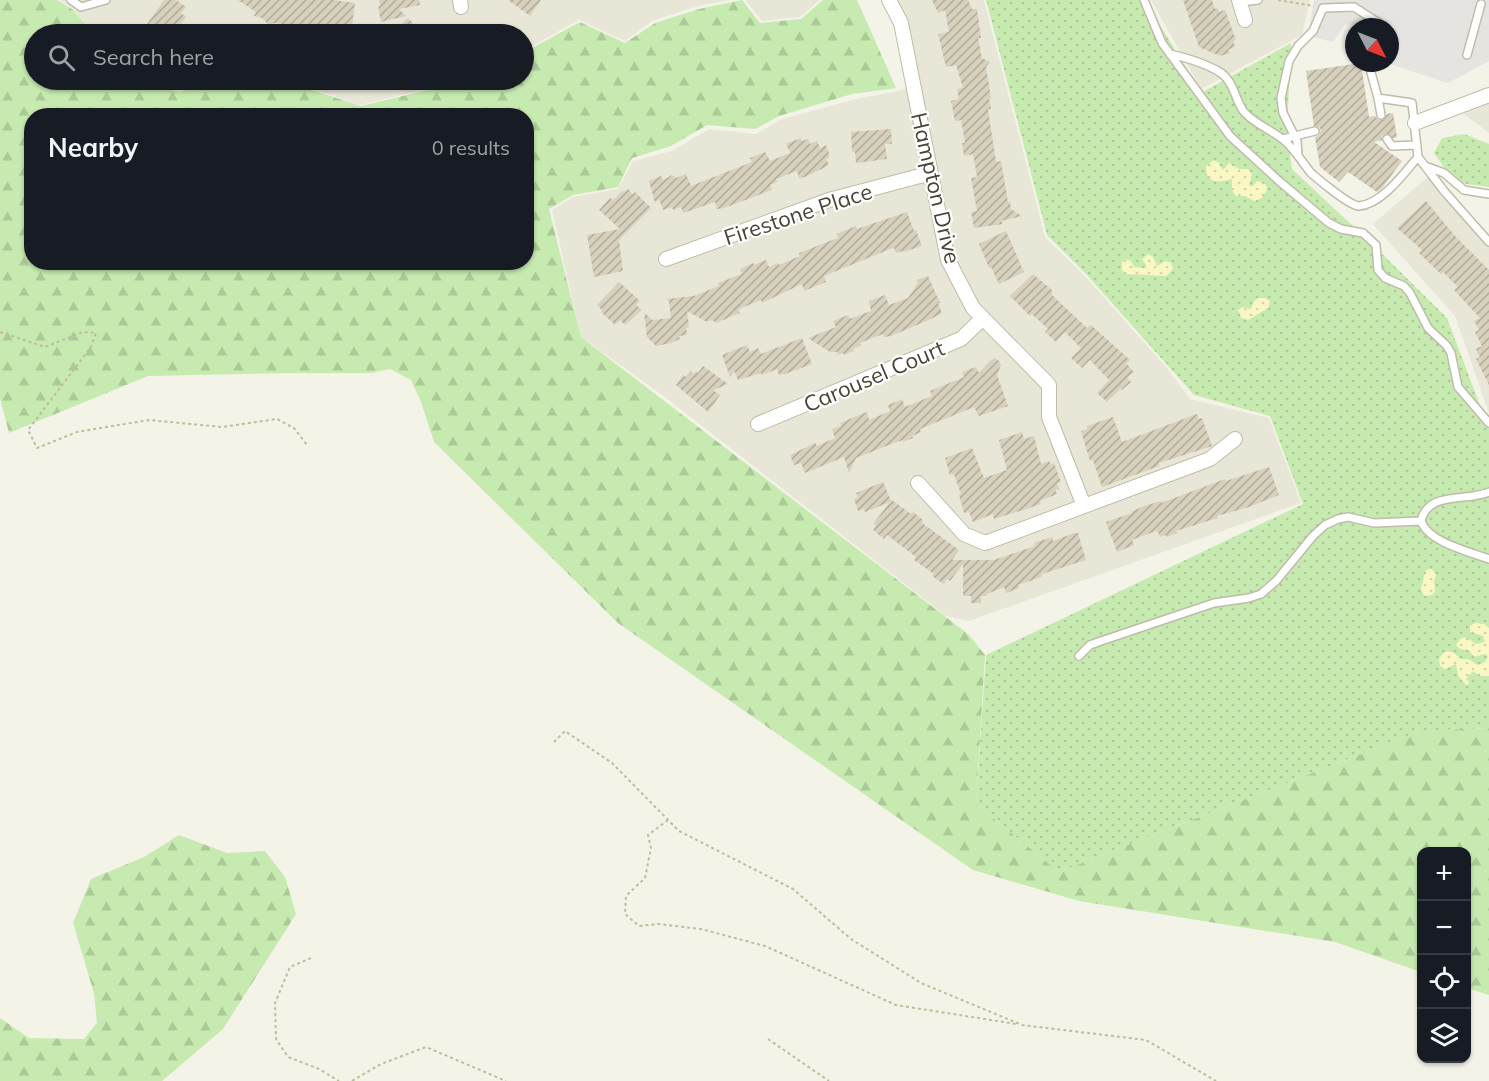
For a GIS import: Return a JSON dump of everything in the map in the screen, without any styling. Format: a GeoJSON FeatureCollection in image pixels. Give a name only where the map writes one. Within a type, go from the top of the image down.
{"type":"FeatureCollection","features":[{"type":"Feature","properties":{"kind":"street","name":"Hampton Drive"},"geometry":{"type":"LineString","coordinates":[[889,0],[901,23],[948,260],[974,308],[1049,385],[1049,417],[1084,506]]}},
{"type":"Feature","properties":{"kind":"street"},"geometry":{"type":"LineString","coordinates":[[1239,1],[1245,20]]}},
{"type":"Feature","properties":{"kind":"street"},"geometry":{"type":"LineString","coordinates":[[1415,123],[1489,95]]}},
{"type":"Feature","properties":{"kind":"street","name":"Firestone Place"},"geometry":{"type":"LineString","coordinates":[[666,259],[830,200],[931,173]]}},
{"type":"Feature","properties":{"kind":"street","name":"Carousel Court"},"geometry":{"type":"LineString","coordinates":[[759,424],[961,339],[983,318]]}},
{"type":"Feature","properties":{"kind":"street"},"geometry":{"type":"LineString","coordinates":[[918,483],[964,534],[985,543],[1210,459],[1235,439]]}},
{"type":"Feature","properties":{"kind":"lane"},"geometry":{"type":"LineString","coordinates":[[71,0],[81,6],[106,0]]}},
{"type":"Feature","properties":{"kind":"lane"},"geometry":{"type":"LineString","coordinates":[[1144,0],[1162,43],[1230,136],[1329,224],[1363,233],[1374,241],[1378,270],[1385,278],[1404,286],[1410,293],[1428,328],[1451,353],[1458,387],[1489,423]]}},
{"type":"Feature","properties":{"kind":"lane"},"geometry":{"type":"LineString","coordinates":[[1239,1],[1258,0]]}},
{"type":"Feature","properties":{"kind":"lane"},"geometry":{"type":"LineString","coordinates":[[1467,55],[1481,4]]}},
{"type":"Feature","properties":{"kind":"lane"},"geometry":{"type":"LineString","coordinates":[[1298,155],[1296,137],[1283,113],[1282,106],[1287,66],[1298,46],[1313,31],[1323,8],[1353,7],[1371,18]]}},
{"type":"Feature","properties":{"kind":"lane"},"geometry":{"type":"LineString","coordinates":[[1170,54],[1187,58],[1222,74],[1229,80],[1245,112],[1259,125],[1283,139],[1317,177],[1353,205],[1368,203],[1387,192],[1418,157]]}},
{"type":"Feature","properties":{"kind":"lane"},"geometry":{"type":"LineString","coordinates":[[1371,72],[1381,115]]}},
{"type":"Feature","properties":{"kind":"lane"},"geometry":{"type":"LineString","coordinates":[[1378,98],[1412,103],[1418,157],[1444,191],[1489,242]]}},
{"type":"Feature","properties":{"kind":"lane"},"geometry":{"type":"LineString","coordinates":[[1283,139],[1315,131]]}},
{"type":"Feature","properties":{"kind":"lane"},"geometry":{"type":"LineString","coordinates":[[1387,139],[1392,146],[1417,145]]}},
{"type":"Feature","properties":{"kind":"lane"},"geometry":{"type":"LineString","coordinates":[[1425,166],[1444,173],[1464,190],[1489,194]]}},
{"type":"Feature","properties":{"kind":"lane"},"geometry":{"type":"LineString","coordinates":[[1421,521],[1427,510],[1444,498],[1466,498],[1489,492]]}},
{"type":"Feature","properties":{"kind":"lane"},"geometry":{"type":"LineString","coordinates":[[1078,656],[1085,648],[1101,641],[1214,603],[1261,594],[1289,566],[1313,536],[1325,525],[1338,519],[1347,517],[1374,523],[1421,521]]}},
{"type":"Feature","properties":{"kind":"lane"},"geometry":{"type":"LineString","coordinates":[[1421,521],[1429,532],[1444,542],[1489,559]]}},
{"type":"Feature","properties":{"kind":"path"},"geometry":{"type":"LineString","coordinates":[[1278,0],[1323,8]]}},
{"type":"Feature","properties":{"kind":"path"},"geometry":{"type":"LineString","coordinates":[[0,332],[45,347],[83,332],[96,333],[92,347],[28,430],[37,448],[77,432],[149,420],[222,427],[277,419],[294,428],[307,445]]}},
{"type":"Feature","properties":{"kind":"path"},"geometry":{"type":"LineString","coordinates":[[554,742],[565,731],[612,763],[679,831],[793,889],[851,939],[921,983],[1022,1024]]}},
{"type":"Feature","properties":{"kind":"path"},"geometry":{"type":"LineString","coordinates":[[668,820],[648,835],[651,848],[645,878],[626,896],[625,914],[639,926],[658,924],[701,929],[765,946],[897,1005],[1146,1040],[1216,1081]]}},
{"type":"Feature","properties":{"kind":"path"},"geometry":{"type":"LineString","coordinates":[[311,958],[290,968],[275,1003],[276,1039],[288,1057],[319,1069],[339,1081]]}},
{"type":"Feature","properties":{"kind":"path"},"geometry":{"type":"LineString","coordinates":[[768,1039],[829,1081]]}},
{"type":"Feature","properties":{"kind":"path"},"geometry":{"type":"LineString","coordinates":[[352,1081],[381,1064],[426,1047],[506,1081]]}},
{"type":"Feature","properties":{"kind":"shaded area"},"geometry":{"type":"Polygon","coordinates":[[[60,0],[730,0],[698,6],[652,21],[625,41],[579,20],[534,45],[534,24],[86,24],[72,8],[60,0]]]}},
{"type":"Feature","properties":{"kind":"shaded area"},"geometry":{"type":"Polygon","coordinates":[[[745,0],[820,0],[800,17],[762,21],[745,0]]]}},
{"type":"Feature","properties":{"kind":"shaded area"},"geometry":{"type":"Polygon","coordinates":[[[892,0],[984,0],[1045,237],[1085,276],[1167,368],[1190,399],[1269,418],[1301,503],[969,621],[946,616],[661,394],[581,337],[552,210],[573,197],[618,189],[633,161],[672,151],[709,129],[756,134],[782,119],[856,99],[899,91],[920,83],[909,36],[892,0]]]}},
{"type":"Feature","properties":{"kind":"shaded area"},"geometry":{"type":"Polygon","coordinates":[[[1151,0],[1310,0],[1302,35],[1201,89],[1151,0]]]}},
{"type":"Feature","properties":{"kind":"shaded area"},"geometry":{"type":"Polygon","coordinates":[[[1314,0],[1489,0],[1489,61],[1448,83],[1399,67],[1399,18],[1345,18],[1345,25],[1333,42],[1308,36],[1314,0]]]}},
{"type":"Feature","properties":{"kind":"shaded area"},"geometry":{"type":"Polygon","coordinates":[[[315,90],[422,90],[360,105],[315,90]]]}},
{"type":"Feature","properties":{"kind":"shaded area"},"geometry":{"type":"Polygon","coordinates":[[[1489,95],[1489,133],[1456,108],[1489,95]]]}},
{"type":"Feature","properties":{"kind":"shaded area"},"geometry":{"type":"Polygon","coordinates":[[[1431,174],[1489,241],[1489,413],[1455,316],[1373,224],[1431,174]]]}},
{"type":"Feature","properties":{"kind":"green space"},"geometry":{"type":"Polygon","coordinates":[[[0,0],[57,0],[72,9],[85,24],[24,24],[24,90],[172,90],[179,92],[185,90],[312,90],[361,106],[428,90],[534,90],[534,47],[580,22],[625,43],[655,23],[699,9],[742,0],[760,23],[801,19],[823,0],[857,0],[896,88],[852,94],[779,116],[755,129],[707,125],[671,146],[632,158],[618,187],[573,195],[549,209],[581,337],[968,634],[985,655],[976,804],[1059,872],[1420,731],[1489,728],[1489,995],[1471,989],[1471,847],[1417,847],[1417,971],[1335,942],[1079,901],[973,870],[618,623],[434,442],[411,380],[390,369],[371,373],[148,376],[9,433],[0,398],[0,0]]]}},
{"type":"Feature","properties":{"kind":"green space"},"geometry":{"type":"Polygon","coordinates":[[[986,0],[1145,0],[1201,93],[1291,43],[1287,132],[1292,169],[1447,318],[1484,416],[1489,423],[1489,728],[1420,731],[1059,872],[976,804],[986,655],[1303,504],[1270,416],[1194,395],[1087,275],[1047,235],[986,0]]]}},
{"type":"Feature","properties":{"kind":"green space"},"geometry":{"type":"Polygon","coordinates":[[[1464,134],[1489,144],[1489,187],[1460,183],[1448,173],[1434,153],[1442,138],[1464,134]]]}},
{"type":"Feature","properties":{"kind":"green space"},"geometry":{"type":"Polygon","coordinates":[[[179,835],[227,853],[265,851],[285,877],[296,914],[223,1029],[162,1081],[0,1081],[0,1018],[29,1038],[84,1039],[97,1023],[94,993],[73,923],[91,879],[144,857],[179,835]]]}},
{"type":"Feature","properties":{"kind":"sand"},"geometry":{"type":"Polygon","coordinates":[[[1214,160],[1223,170],[1229,163],[1239,169],[1248,169],[1252,174],[1249,186],[1253,186],[1257,181],[1262,182],[1267,186],[1265,194],[1254,201],[1245,196],[1236,196],[1232,190],[1232,179],[1214,181],[1210,179],[1206,166],[1214,160]]]}},
{"type":"Feature","properties":{"kind":"sand"},"geometry":{"type":"Polygon","coordinates":[[[1148,254],[1153,257],[1157,266],[1165,261],[1171,263],[1173,269],[1166,276],[1125,274],[1122,270],[1122,262],[1125,259],[1131,261],[1134,267],[1146,268],[1142,259],[1148,254]]]}},
{"type":"Feature","properties":{"kind":"sand"},"geometry":{"type":"Polygon","coordinates":[[[1258,298],[1270,301],[1268,308],[1248,320],[1241,318],[1238,310],[1243,307],[1251,309],[1258,298]]]}},
{"type":"Feature","properties":{"kind":"sand"},"geometry":{"type":"Polygon","coordinates":[[[1432,569],[1436,575],[1435,592],[1424,596],[1421,589],[1425,573],[1426,570],[1432,569]]]}},
{"type":"Feature","properties":{"kind":"sand"},"geometry":{"type":"Polygon","coordinates":[[[1475,623],[1484,624],[1489,628],[1489,676],[1480,676],[1473,671],[1466,679],[1469,682],[1467,686],[1458,676],[1456,664],[1445,669],[1440,666],[1439,660],[1443,654],[1449,652],[1460,659],[1468,659],[1478,665],[1485,662],[1488,656],[1485,654],[1474,657],[1469,650],[1460,649],[1456,645],[1460,639],[1465,637],[1476,644],[1485,642],[1483,636],[1470,632],[1470,626],[1475,623]]]}},
{"type":"Feature","properties":{"kind":"building"},"geometry":{"type":"Polygon","coordinates":[[[164,0],[176,0],[186,7],[181,13],[186,17],[181,24],[147,24],[164,0]]]}},
{"type":"Feature","properties":{"kind":"building"},"geometry":{"type":"Polygon","coordinates":[[[238,0],[333,0],[355,3],[352,24],[268,24],[262,18],[254,16],[256,12],[238,0]]]}},
{"type":"Feature","properties":{"kind":"building"},"geometry":{"type":"Polygon","coordinates":[[[379,0],[419,0],[420,5],[399,9],[406,16],[381,22],[379,0]]]}},
{"type":"Feature","properties":{"kind":"building"},"geometry":{"type":"Polygon","coordinates":[[[508,0],[541,0],[530,16],[508,0]]]}},
{"type":"Feature","properties":{"kind":"building"},"geometry":{"type":"Polygon","coordinates":[[[932,0],[968,0],[972,9],[977,9],[981,38],[978,38],[982,58],[990,62],[986,67],[991,98],[989,98],[991,109],[988,109],[996,162],[1001,161],[1011,209],[1022,216],[1001,221],[1003,224],[974,228],[971,212],[977,211],[971,178],[977,177],[973,154],[964,156],[962,143],[965,143],[961,120],[955,121],[951,101],[959,99],[957,89],[963,88],[956,65],[946,67],[938,34],[949,32],[945,10],[938,13],[932,0]]]}},
{"type":"Feature","properties":{"kind":"building"},"geometry":{"type":"Polygon","coordinates":[[[1183,0],[1212,0],[1215,9],[1218,8],[1219,12],[1225,10],[1236,40],[1233,41],[1235,47],[1228,50],[1230,53],[1220,56],[1199,47],[1183,0]]]}},
{"type":"Feature","properties":{"kind":"building"},"geometry":{"type":"Polygon","coordinates":[[[408,18],[414,24],[402,24],[408,18]]]}},
{"type":"Feature","properties":{"kind":"building"},"geometry":{"type":"Polygon","coordinates":[[[1345,65],[1345,72],[1362,72],[1369,117],[1375,116],[1383,120],[1387,114],[1393,113],[1397,137],[1393,138],[1386,134],[1382,136],[1382,140],[1374,142],[1402,161],[1377,192],[1348,172],[1339,182],[1320,167],[1315,137],[1321,130],[1314,126],[1306,71],[1345,65]]]}},
{"type":"Feature","properties":{"kind":"building"},"geometry":{"type":"Polygon","coordinates":[[[891,129],[892,144],[885,144],[887,159],[856,163],[855,152],[852,152],[851,132],[891,129]]]}},
{"type":"Feature","properties":{"kind":"building"},"geometry":{"type":"Polygon","coordinates":[[[801,138],[802,141],[808,139],[810,144],[817,141],[820,148],[826,145],[829,158],[826,159],[829,165],[805,177],[799,178],[797,171],[776,179],[777,182],[770,185],[772,190],[724,208],[717,209],[715,202],[683,213],[681,207],[663,210],[659,199],[655,203],[649,181],[661,176],[663,180],[672,175],[676,178],[686,174],[691,186],[752,162],[750,158],[765,152],[770,161],[790,153],[786,144],[801,138]]]}},
{"type":"Feature","properties":{"kind":"building"},"geometry":{"type":"Polygon","coordinates":[[[628,189],[633,194],[635,192],[651,208],[619,240],[623,271],[594,277],[587,235],[620,229],[599,210],[610,198],[613,200],[622,191],[628,189]]]}},
{"type":"Feature","properties":{"kind":"building"},"geometry":{"type":"Polygon","coordinates":[[[1426,201],[1455,236],[1489,270],[1489,385],[1476,359],[1480,357],[1476,349],[1482,346],[1475,332],[1479,330],[1474,321],[1480,318],[1454,290],[1458,287],[1419,253],[1422,250],[1397,228],[1426,201]]]}},
{"type":"Feature","properties":{"kind":"building"},"geometry":{"type":"Polygon","coordinates":[[[907,212],[922,246],[896,253],[894,248],[890,249],[824,276],[826,282],[804,291],[802,284],[762,303],[761,300],[739,309],[740,313],[716,323],[712,320],[707,322],[687,311],[689,327],[686,328],[687,335],[679,336],[680,339],[671,343],[656,346],[647,337],[644,312],[652,320],[671,318],[669,301],[666,299],[694,296],[719,286],[718,283],[742,274],[740,269],[753,263],[754,265],[766,260],[769,267],[778,263],[779,265],[800,256],[799,253],[838,238],[837,234],[856,226],[857,229],[907,212]]]}},
{"type":"Feature","properties":{"kind":"building"},"geometry":{"type":"Polygon","coordinates":[[[1006,231],[1024,272],[999,284],[979,244],[1006,231]]]}},
{"type":"Feature","properties":{"kind":"building"},"geometry":{"type":"Polygon","coordinates":[[[1033,274],[1052,290],[1052,295],[1087,328],[1091,325],[1130,360],[1126,363],[1134,372],[1127,378],[1131,382],[1107,402],[1097,393],[1109,380],[1090,360],[1082,368],[1071,358],[1081,348],[1065,332],[1056,342],[1045,332],[1048,329],[1032,314],[1030,316],[1010,296],[1033,274]]]}},
{"type":"Feature","properties":{"kind":"building"},"geometry":{"type":"Polygon","coordinates":[[[928,276],[942,313],[931,319],[891,336],[884,337],[883,334],[860,343],[861,345],[853,349],[854,351],[844,355],[830,352],[808,338],[836,327],[833,321],[848,315],[850,319],[871,311],[869,301],[885,295],[889,305],[908,298],[918,283],[917,280],[928,276]]]}},
{"type":"Feature","properties":{"kind":"building"},"geometry":{"type":"Polygon","coordinates":[[[619,282],[640,301],[636,305],[642,310],[625,325],[620,320],[615,325],[597,305],[619,282]]]}},
{"type":"Feature","properties":{"kind":"building"},"geometry":{"type":"Polygon","coordinates":[[[802,338],[812,364],[779,375],[777,369],[738,380],[734,371],[730,377],[722,355],[747,345],[750,352],[758,348],[761,354],[802,338]]]}},
{"type":"Feature","properties":{"kind":"building"},"geometry":{"type":"Polygon","coordinates":[[[995,358],[1001,365],[997,375],[1008,406],[979,416],[974,407],[920,429],[921,432],[912,436],[913,438],[856,458],[849,473],[844,457],[805,473],[801,463],[794,465],[790,455],[815,443],[817,446],[835,438],[832,429],[841,426],[840,423],[867,412],[869,420],[890,411],[888,405],[902,399],[905,407],[932,396],[930,391],[964,377],[962,372],[976,367],[979,373],[995,358]]]}},
{"type":"Feature","properties":{"kind":"building"},"geometry":{"type":"Polygon","coordinates":[[[703,366],[728,384],[713,390],[720,395],[708,412],[676,385],[683,375],[686,377],[691,371],[694,374],[696,371],[698,373],[703,366]]]}},
{"type":"Feature","properties":{"kind":"building"},"geometry":{"type":"Polygon","coordinates":[[[1197,414],[1199,419],[1202,418],[1212,446],[1159,463],[1159,466],[1102,487],[1093,460],[1090,461],[1081,431],[1087,429],[1087,426],[1113,417],[1122,442],[1197,414]]]}},
{"type":"Feature","properties":{"kind":"building"},"geometry":{"type":"Polygon","coordinates":[[[1022,432],[1024,439],[1034,436],[1041,464],[1049,461],[1051,465],[1054,463],[1061,482],[1057,483],[1059,489],[1055,490],[1057,494],[1040,501],[1041,504],[994,519],[993,514],[973,522],[969,512],[964,513],[959,495],[961,494],[954,474],[950,475],[945,458],[972,448],[984,478],[1007,470],[999,440],[1022,432]]]}},
{"type":"Feature","properties":{"kind":"building"},"geometry":{"type":"Polygon","coordinates":[[[1269,467],[1279,495],[1176,531],[1177,533],[1166,537],[1166,535],[1160,537],[1156,531],[1132,540],[1134,545],[1117,552],[1106,522],[1144,506],[1161,501],[1161,503],[1225,479],[1226,481],[1269,467]]]}},
{"type":"Feature","properties":{"kind":"building"},"geometry":{"type":"Polygon","coordinates":[[[883,482],[891,501],[911,514],[913,512],[923,520],[922,523],[959,550],[952,560],[994,560],[1035,546],[1034,543],[1052,537],[1053,541],[1078,533],[1086,560],[1042,574],[1042,577],[1018,585],[1019,588],[1006,593],[1004,587],[987,596],[981,596],[981,603],[971,603],[971,596],[963,596],[963,564],[950,581],[947,579],[944,584],[914,560],[916,557],[887,535],[884,539],[873,530],[876,526],[873,524],[890,502],[865,512],[864,509],[858,511],[854,499],[858,497],[856,493],[883,482]]]}}]}
